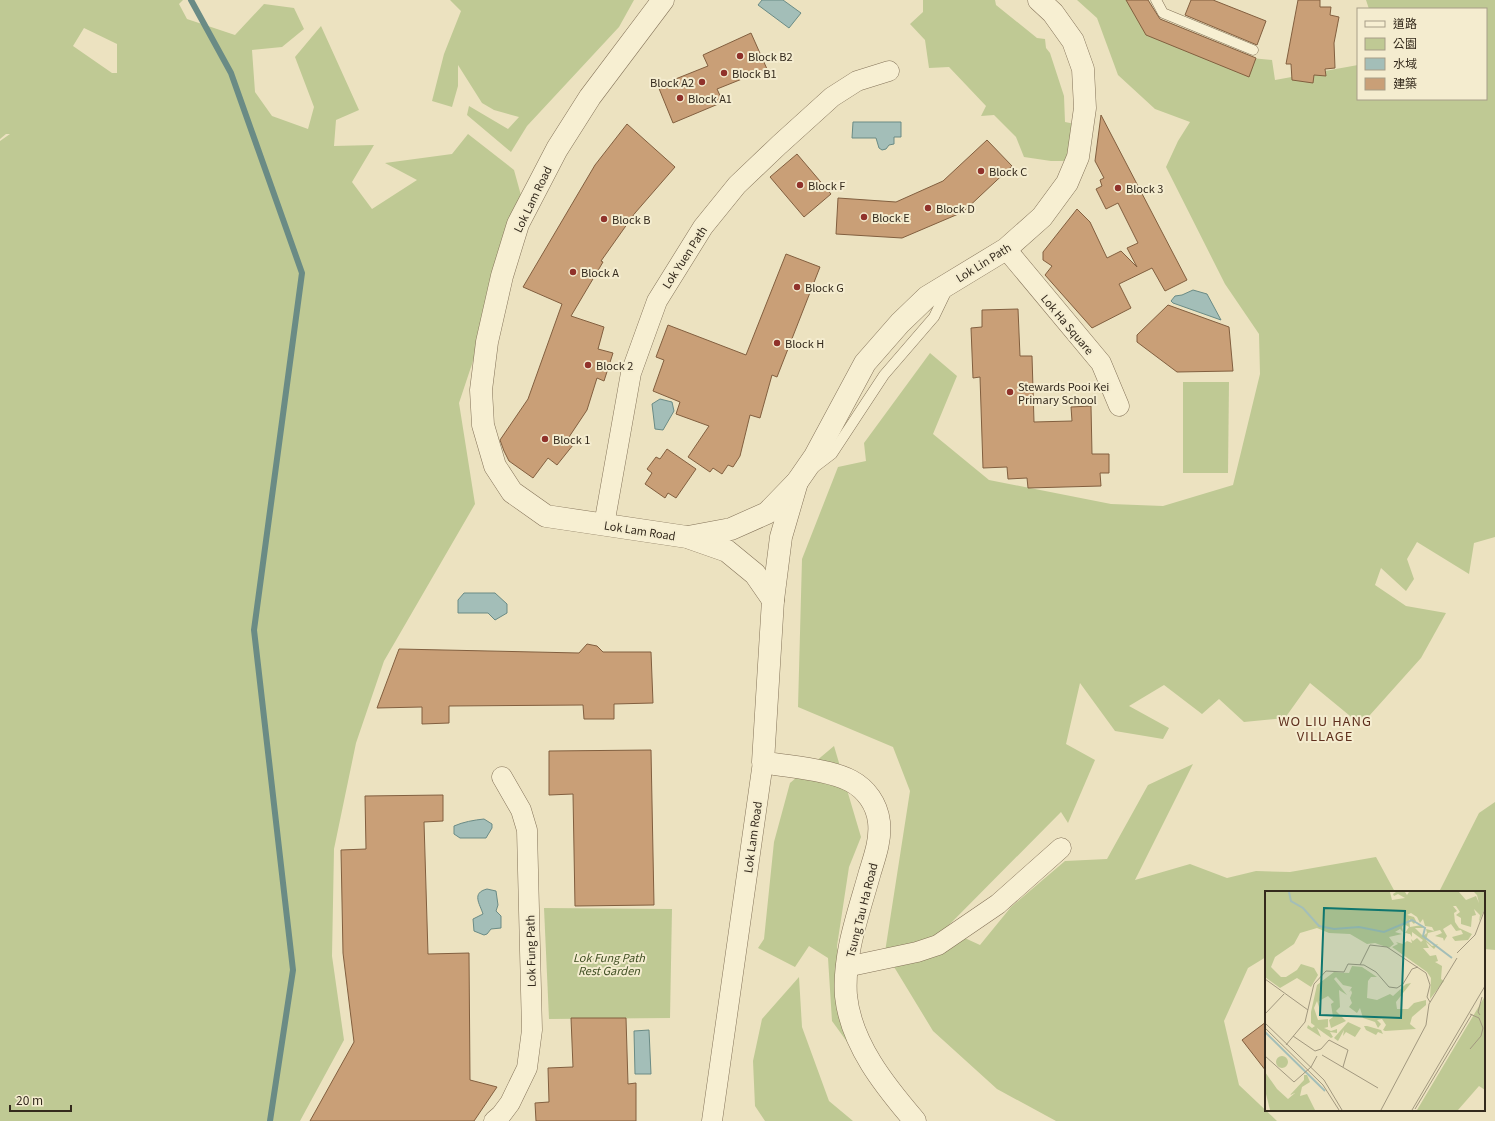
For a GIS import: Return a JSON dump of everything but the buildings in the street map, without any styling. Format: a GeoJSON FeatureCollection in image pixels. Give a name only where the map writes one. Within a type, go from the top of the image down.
{"type":"FeatureCollection","features":[{"type":"Feature","properties":{"kind":"street","name":"Lok Lam Road"},"geometry":{"type":"LineString","coordinates":[[663,0],[590,97],[561,142],[518,224],[502,276],[487,342],[481,390],[483,425],[495,466],[512,492],[546,516],[686,538],[727,552],[755,574],[774,600],[762,762],[712,1121]]}},
{"type":"Feature","properties":{"kind":"street","name":"Lok Lin Path"},"geometry":{"type":"LineString","coordinates":[[686,538],[731,529],[767,513],[797,482],[815,456],[865,363],[900,323],[927,297],[1006,249],[1042,217],[1067,183],[1078,157],[1085,108],[1083,69],[1073,41],[1053,13],[1039,0]]}},
{"type":"Feature","properties":{"kind":"street","name":"Lok Yuen Path"},"geometry":{"type":"LineString","coordinates":[[604,525],[631,374],[656,301],[704,226],[748,175],[832,97],[857,81],[889,71]]}},
{"type":"Feature","properties":{"kind":"street","name":"Lok Ha Square"},"geometry":{"type":"LineString","coordinates":[[1006,249],[1101,363],[1119,406]]}},
{"type":"Feature","properties":{"kind":"street","name":"Lok Lin Path"},"geometry":{"type":"LineString","coordinates":[[774,600],[781,537],[797,482]]}},
{"type":"Feature","properties":{"kind":"street","name":"Tsung Tau Ha Road"},"geometry":{"type":"LineString","coordinates":[[762,762],[828,774],[851,781],[867,794],[877,811],[879,833],[878,843],[850,945],[846,966],[848,1007],[861,1046],[884,1082],[915,1121]]}},
{"type":"Feature","properties":{"kind":"street","name":"Lok Fung Path"},"geometry":{"type":"LineString","coordinates":[[494,1121],[501,1115],[510,1102],[527,1068],[532,1030],[527,830],[521,810],[502,777]]}},
{"type":"Feature","properties":{"kind":"street"},"geometry":{"type":"LineString","coordinates":[[846,966],[917,952],[938,945],[998,904],[1061,848]]}},
{"type":"Feature","properties":{"kind":"lane"},"geometry":{"type":"LineString","coordinates":[[1156,0],[1163,13],[1253,50]]}},
{"type":"Feature","properties":{"kind":"green space"},"geometry":{"type":"Polygon","coordinates":[[[0,0],[183,0],[179,4],[187,19],[235,35],[264,4],[294,8],[304,29],[282,47],[252,50],[255,92],[272,116],[308,129],[314,107],[295,57],[321,26],[359,110],[336,120],[334,146],[374,145],[352,182],[372,209],[417,180],[385,163],[452,154],[468,134],[514,170],[522,199],[493,301],[459,403],[475,504],[384,661],[356,743],[334,849],[332,956],[344,1040],[300,1121],[0,1121],[0,141],[10,134],[6,134],[0,139],[0,0]],[[84,28],[73,46],[112,73],[117,73],[117,44],[84,28]]]}},
{"type":"Feature","properties":{"kind":"green space"},"geometry":{"type":"Polygon","coordinates":[[[450,0],[634,0],[619,27],[527,126],[511,152],[467,115],[469,106],[508,129],[519,117],[494,110],[482,103],[458,65],[458,86],[452,107],[432,101],[444,54],[461,11],[450,0]]]}},
{"type":"Feature","properties":{"kind":"green space"},"geometry":{"type":"Polygon","coordinates":[[[923,0],[995,0],[996,5],[1037,38],[1045,39],[1046,48],[1050,53],[1064,96],[1065,122],[1075,124],[1068,161],[1051,161],[1024,157],[1016,137],[994,115],[981,116],[986,106],[949,67],[929,68],[925,40],[910,24],[923,12],[923,0]]]}},
{"type":"Feature","properties":{"kind":"green space"},"geometry":{"type":"Polygon","coordinates":[[[1077,0],[1138,0],[1143,11],[1219,55],[1272,60],[1275,80],[1357,65],[1357,100],[1487,100],[1487,8],[1369,8],[1366,0],[1495,0],[1495,537],[1474,543],[1469,574],[1417,542],[1407,559],[1414,579],[1406,591],[1381,568],[1375,585],[1406,606],[1446,613],[1421,658],[1361,725],[1310,683],[1285,718],[1244,722],[1219,699],[1202,714],[1164,685],[1129,706],[1169,728],[1163,739],[1115,731],[1080,683],[1066,744],[1095,760],[1068,823],[1061,812],[945,929],[980,945],[1011,907],[1065,861],[1107,859],[1148,785],[1193,764],[1135,880],[1190,864],[1227,878],[1256,871],[1290,872],[1376,857],[1394,891],[1265,891],[1265,958],[1248,968],[1224,1021],[1239,1085],[1277,1121],[1056,1121],[997,1089],[933,1031],[885,952],[910,791],[893,747],[798,707],[802,559],[838,467],[866,461],[864,443],[930,353],[957,376],[933,434],[989,480],[1111,504],[1163,506],[1233,485],[1260,374],[1259,334],[1225,284],[1166,167],[1178,141],[1190,122],[1155,109],[1118,75],[1097,18],[1077,0]]]}},
{"type":"Feature","properties":{"kind":"green space"},"geometry":{"type":"Polygon","coordinates":[[[1183,382],[1229,382],[1228,473],[1183,473],[1183,382]]]}},
{"type":"Feature","properties":{"kind":"green space"},"geometry":{"type":"Polygon","coordinates":[[[834,746],[861,837],[849,867],[837,946],[853,1050],[832,1021],[828,958],[809,946],[795,967],[758,948],[764,939],[774,842],[790,783],[834,746]]]}},
{"type":"Feature","properties":{"kind":"green space"},"geometry":{"type":"Polygon","coordinates":[[[1495,802],[1495,950],[1485,949],[1485,891],[1440,891],[1479,813],[1495,802]]]}},
{"type":"Feature","properties":{"kind":"green space","name":"Lok Fung Path Rest Garden"},"geometry":{"type":"Polygon","coordinates":[[[544,908],[672,909],[670,1018],[549,1019],[544,908]]]}},
{"type":"Feature","properties":{"kind":"green space"},"geometry":{"type":"Polygon","coordinates":[[[799,977],[802,1027],[829,1101],[853,1121],[765,1121],[755,1106],[753,1061],[762,1019],[799,977]]]}},
{"type":"Feature","properties":{"kind":"water"},"geometry":{"type":"Polygon","coordinates":[[[762,0],[783,0],[801,13],[789,28],[758,5],[762,0]]]}},
{"type":"Feature","properties":{"kind":"water"},"geometry":{"type":"Polygon","coordinates":[[[853,122],[901,122],[901,137],[894,137],[894,144],[889,145],[886,149],[882,150],[879,148],[876,138],[852,138],[853,122]]]}},
{"type":"Feature","properties":{"kind":"water"},"geometry":{"type":"Polygon","coordinates":[[[1193,290],[1207,294],[1221,320],[1171,301],[1175,296],[1182,295],[1193,290]]]}},
{"type":"Feature","properties":{"kind":"water"},"geometry":{"type":"Polygon","coordinates":[[[660,399],[672,402],[674,411],[663,430],[655,429],[652,404],[660,399]]]}},
{"type":"Feature","properties":{"kind":"water"},"geometry":{"type":"Polygon","coordinates":[[[464,593],[495,593],[507,604],[507,613],[495,620],[488,613],[458,613],[458,600],[464,593]]]}},
{"type":"Feature","properties":{"kind":"water"},"geometry":{"type":"Polygon","coordinates":[[[484,819],[492,824],[492,828],[486,838],[460,838],[454,834],[454,826],[469,821],[484,819]]]}},
{"type":"Feature","properties":{"kind":"water"},"geometry":{"type":"Polygon","coordinates":[[[487,889],[496,891],[498,905],[496,911],[501,916],[501,928],[491,929],[484,935],[474,931],[473,919],[483,914],[478,896],[479,893],[487,889]]]}},
{"type":"Feature","properties":{"kind":"water"},"geometry":{"type":"Polygon","coordinates":[[[649,1030],[651,1074],[635,1074],[634,1031],[649,1030]]]}},
{"type":"Feature","properties":{"kind":"waterway"},"geometry":{"type":"LineString","coordinates":[[191,0],[231,73],[302,273],[254,630],[293,970],[270,1121]]}},
{"type":"Feature","properties":{"kind":"place","name":"Block B2"},"geometry":{"type":"Point","coordinates":[740,56]}},
{"type":"Feature","properties":{"kind":"place","name":"Block B1"},"geometry":{"type":"Point","coordinates":[724,73]}},
{"type":"Feature","properties":{"kind":"place","name":"Block A2"},"geometry":{"type":"Point","coordinates":[702,82]}},
{"type":"Feature","properties":{"kind":"place","name":"Block A1"},"geometry":{"type":"Point","coordinates":[680,98]}},
{"type":"Feature","properties":{"kind":"place","name":"Block C"},"geometry":{"type":"Point","coordinates":[981,171]}},
{"type":"Feature","properties":{"kind":"place","name":"Block F"},"geometry":{"type":"Point","coordinates":[800,185]}},
{"type":"Feature","properties":{"kind":"place","name":"Block 3"},"geometry":{"type":"Point","coordinates":[1118,188]}},
{"type":"Feature","properties":{"kind":"place","name":"Block D"},"geometry":{"type":"Point","coordinates":[928,208]}},
{"type":"Feature","properties":{"kind":"place","name":"Block E"},"geometry":{"type":"Point","coordinates":[864,217]}},
{"type":"Feature","properties":{"kind":"place","name":"Block B"},"geometry":{"type":"Point","coordinates":[604,219]}},
{"type":"Feature","properties":{"kind":"place","name":"Block A"},"geometry":{"type":"Point","coordinates":[573,272]}},
{"type":"Feature","properties":{"kind":"place","name":"Block G"},"geometry":{"type":"Point","coordinates":[797,287]}},
{"type":"Feature","properties":{"kind":"place","name":"Block H"},"geometry":{"type":"Point","coordinates":[777,343]}},
{"type":"Feature","properties":{"kind":"place","name":"Block 2"},"geometry":{"type":"Point","coordinates":[588,365]}},
{"type":"Feature","properties":{"kind":"place","name":"Stewards Pooi Kei Primary School"},"geometry":{"type":"Point","coordinates":[1010,392]}},
{"type":"Feature","properties":{"kind":"place","name":"Block 1"},"geometry":{"type":"Point","coordinates":[545,439]}},
{"type":"Feature","properties":{"kind":"district","name":"WO LIU HANG VILLAGE"},"geometry":{"type":"Point","coordinates":[1325,728]}}]}
